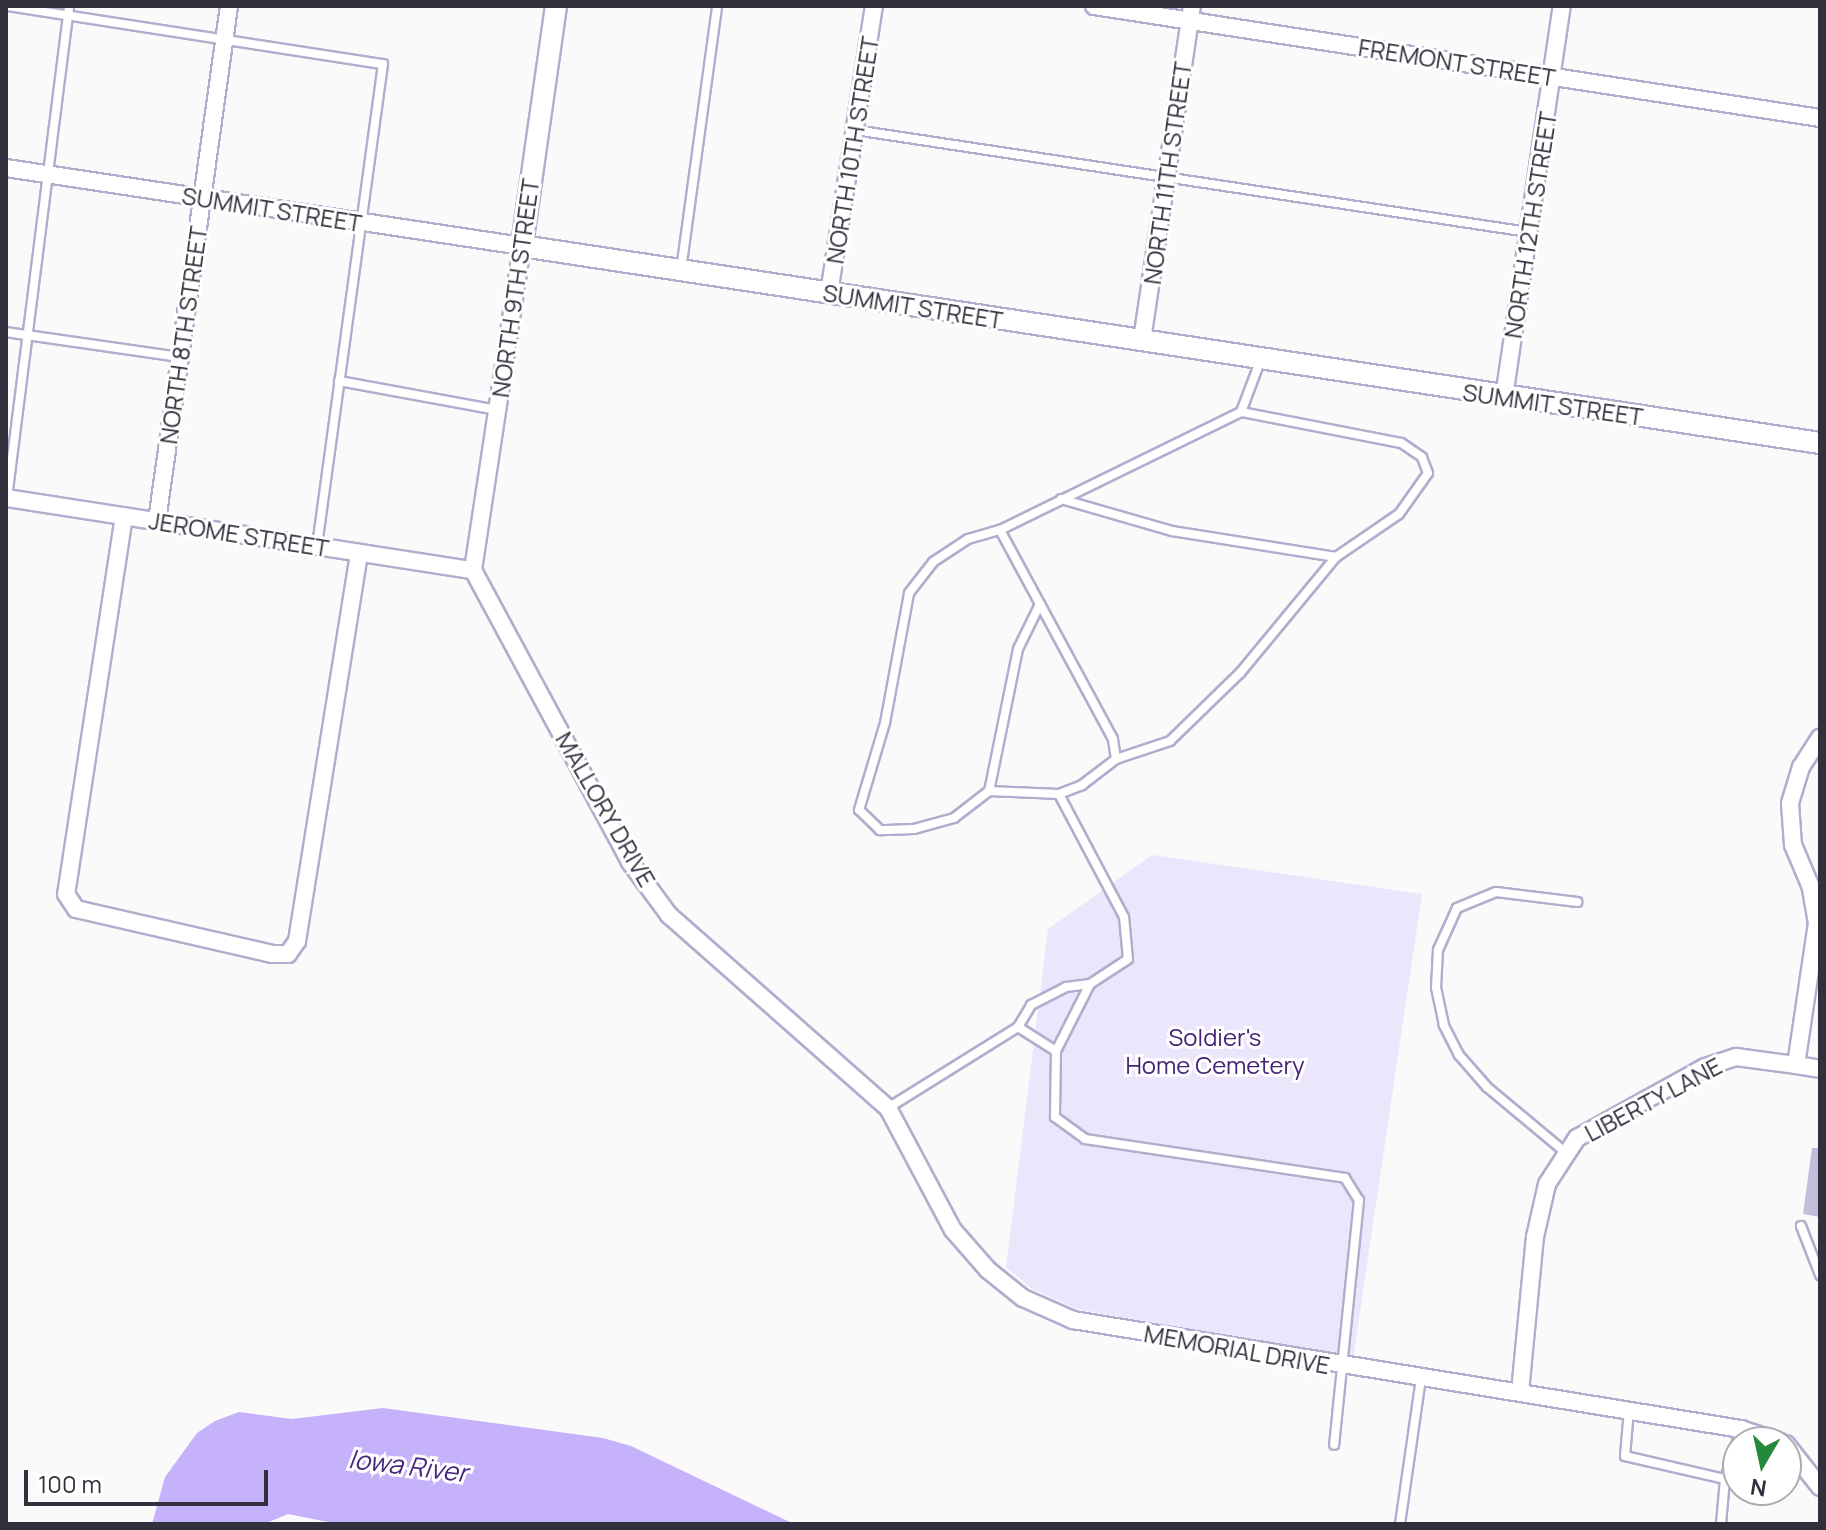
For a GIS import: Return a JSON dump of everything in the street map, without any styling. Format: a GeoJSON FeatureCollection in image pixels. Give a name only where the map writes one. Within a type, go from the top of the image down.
{"type":"FeatureCollection","features":[{"type":"Feature","properties":{"kind":"street","name":"NORTH 8TH STREET"},"geometry":{"type":"LineString","coordinates":[[157,521],[229,6]]}},
{"type":"Feature","properties":{"kind":"street","name":"NORTH 9TH STREET"},"geometry":{"type":"LineString","coordinates":[[473,570],[556,6]]}},
{"type":"Feature","properties":{"kind":"street","name":"NORTH 10TH STREET"},"geometry":{"type":"LineString","coordinates":[[829,293],[874,6]]}},
{"type":"Feature","properties":{"kind":"street","name":"FREMONT STREET"},"geometry":{"type":"LineString","coordinates":[[1094,6],[1190,13],[1552,76],[1820,118]]}},
{"type":"Feature","properties":{"kind":"street","name":"NORTH 12TH STREET"},"geometry":{"type":"LineString","coordinates":[[1504,397],[1562,6]]}},
{"type":"Feature","properties":{"kind":"street","name":"NORTH 11TH STREET"},"geometry":{"type":"LineString","coordinates":[[1142,340],[1190,13]]}},
{"type":"Feature","properties":{"kind":"street","name":"SUMMIT STREET"},"geometry":{"type":"LineString","coordinates":[[6,168],[1820,443]]}},
{"type":"Feature","properties":{"kind":"street","name":"JEROME STREET"},"geometry":{"type":"LineString","coordinates":[[6,498],[473,570]]}},
{"type":"Feature","properties":{"kind":"street"},"geometry":{"type":"LineString","coordinates":[[124,516],[65,871],[66,894],[76,909],[272,954],[288,954],[297,941],[359,553]]}},
{"type":"Feature","properties":{"kind":"street","name":"MALLORY DRIVE"},"geometry":{"type":"LineString","coordinates":[[473,570],[630,862],[669,915],[818,1045]]}},
{"type":"Feature","properties":{"kind":"street"},"geometry":{"type":"LineString","coordinates":[[1796,1065],[1814,979],[1817,923],[1810,885],[1793,845],[1790,803],[1801,767],[1820,738]]}},
{"type":"Feature","properties":{"kind":"street","name":"MEMORIAL DRIVE"},"geometry":{"type":"LineString","coordinates":[[818,1045],[888,1108],[953,1230],[988,1270],[1023,1298],[1073,1320],[1344,1368],[1520,1392],[1723,1426]]}},
{"type":"Feature","properties":{"kind":"street","name":"LIBERTY LANE"},"geometry":{"type":"LineString","coordinates":[[1520,1392],[1535,1237],[1547,1184],[1565,1152],[1577,1138],[1705,1067],[1736,1057],[1820,1069]]}},
{"type":"Feature","properties":{"kind":"street","name":"MEMORIAL DRIVE"},"geometry":{"type":"LineString","coordinates":[[1802,1466],[1820,1487]]}},
{"type":"Feature","properties":{"kind":"lane"},"geometry":{"type":"LineString","coordinates":[[7,6],[68,11],[383,64],[317,546]]}},
{"type":"Feature","properties":{"kind":"lane"},"geometry":{"type":"LineString","coordinates":[[681,271],[717,6]]}},
{"type":"Feature","properties":{"kind":"lane"},"geometry":{"type":"LineString","coordinates":[[6,498],[68,11]]}},
{"type":"Feature","properties":{"kind":"lane"},"geometry":{"type":"LineString","coordinates":[[855,130],[1529,232]]}},
{"type":"Feature","properties":{"kind":"lane"},"geometry":{"type":"LineString","coordinates":[[6,332],[180,358]]}},
{"type":"Feature","properties":{"kind":"lane"},"geometry":{"type":"LineString","coordinates":[[1241,412],[1401,443],[1422,457],[1428,473],[1406,505],[1336,557],[1240,673],[1170,741],[1116,759],[1082,785],[1059,794],[989,791],[954,818],[914,829],[880,830],[859,810],[885,723],[909,593],[933,562],[968,539],[1000,530],[1195,439],[1241,412],[1261,359]]}},
{"type":"Feature","properties":{"kind":"lane"},"geometry":{"type":"LineString","coordinates":[[339,381],[497,410]]}},
{"type":"Feature","properties":{"kind":"lane"},"geometry":{"type":"LineString","coordinates":[[1061,499],[1172,531],[1336,557]]}},
{"type":"Feature","properties":{"kind":"lane"},"geometry":{"type":"LineString","coordinates":[[1000,530],[1113,739],[1116,759]]}},
{"type":"Feature","properties":{"kind":"lane"},"geometry":{"type":"LineString","coordinates":[[989,791],[1014,662],[1040,604]]}},
{"type":"Feature","properties":{"kind":"lane"},"geometry":{"type":"LineString","coordinates":[[888,1108],[1018,1027],[1031,1005],[1066,987],[1090,984],[1128,959],[1124,917],[1059,794]]}},
{"type":"Feature","properties":{"kind":"lane"},"geometry":{"type":"LineString","coordinates":[[1565,1152],[1487,1087],[1459,1055],[1444,1025],[1436,988],[1438,950],[1457,908],[1496,892],[1577,902]]}},
{"type":"Feature","properties":{"kind":"lane"},"geometry":{"type":"LineString","coordinates":[[1090,984],[1056,1051],[1055,1117],[1085,1139],[1345,1178],[1359,1200],[1334,1445]]}},
{"type":"Feature","properties":{"kind":"lane"},"geometry":{"type":"LineString","coordinates":[[1018,1027],[1056,1051]]}},
{"type":"Feature","properties":{"kind":"lane"},"geometry":{"type":"LineString","coordinates":[[1801,1226],[1820,1275]]}},
{"type":"Feature","properties":{"kind":"lane"},"geometry":{"type":"LineString","coordinates":[[1400,1524],[1421,1378]]}},
{"type":"Feature","properties":{"kind":"lane"},"geometry":{"type":"LineString","coordinates":[[1629,1410],[1625,1456],[1722,1478]]}},
{"type":"Feature","properties":{"kind":"green space","name":"Soldier's Home Cemetery"},"geometry":{"type":"Polygon","coordinates":[[[1152,855],[1422,894],[1353,1359],[1077,1309],[1032,1289],[1006,1267],[1048,929],[1152,855]]]}},
{"type":"Feature","properties":{"kind":"water","name":"Iowa River"},"geometry":{"type":"Polygon","coordinates":[[[383,1408],[603,1438],[631,1446],[794,1524],[338,1524],[288,1514],[264,1524],[152,1524],[165,1477],[197,1433],[215,1421],[239,1412],[292,1419],[383,1408]]]}},
{"type":"Feature","properties":{"kind":"building"},"geometry":{"type":"Polygon","coordinates":[[[1812,1148],[1820,1148],[1820,1217],[1803,1214],[1812,1148]]]}}]}
